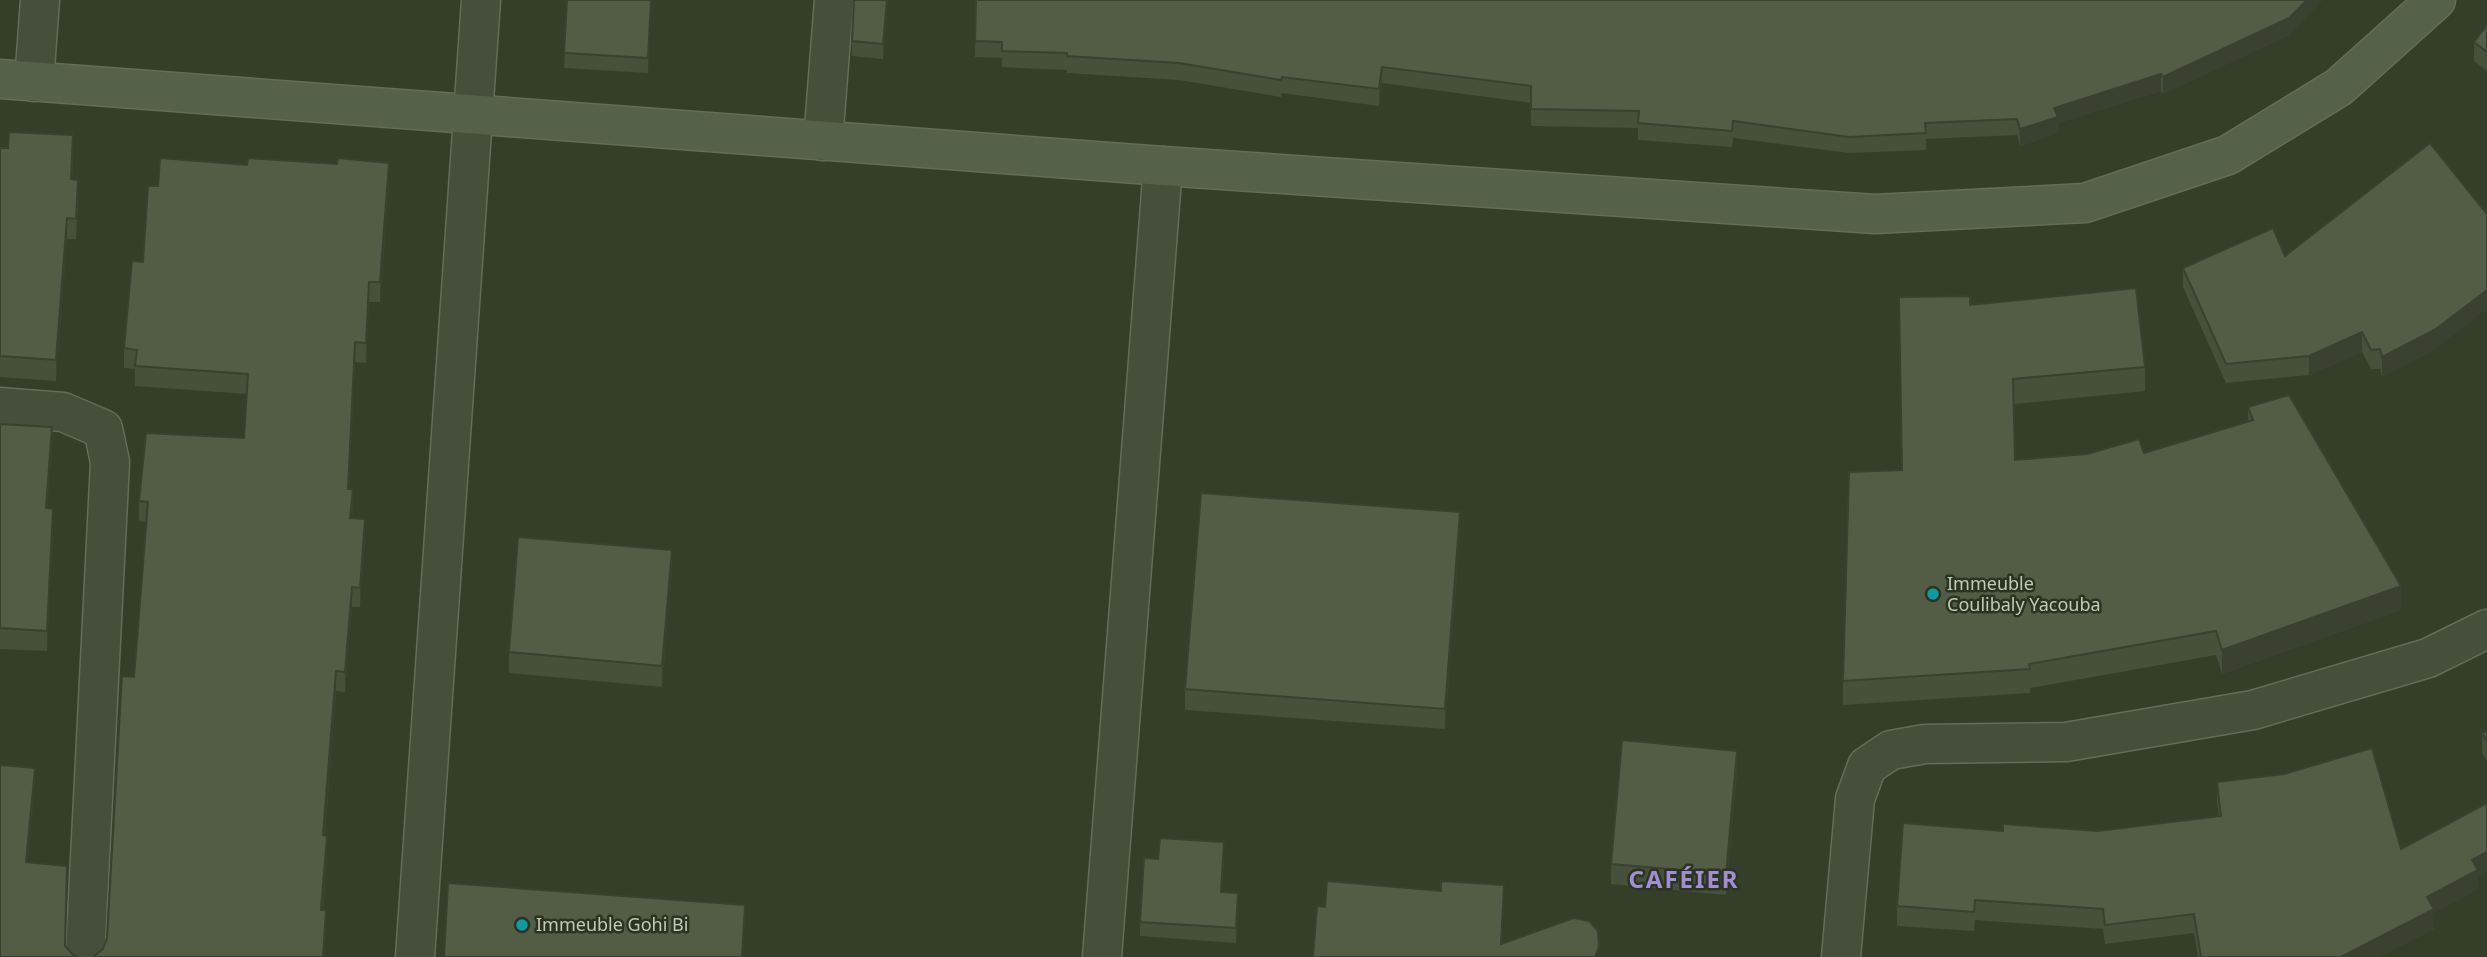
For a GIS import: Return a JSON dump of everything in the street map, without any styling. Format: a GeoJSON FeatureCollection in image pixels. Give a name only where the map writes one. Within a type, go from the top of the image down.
{"type":"FeatureCollection","features":[{"type":"Feature","properties":{"kind":"street"},"geometry":{"type":"LineString","coordinates":[[40,0],[17,80],[1163,166],[1875,214],[2085,203],[2228,155],[2339,87],[2436,0]]}},
{"type":"Feature","properties":{"kind":"street"},"geometry":{"type":"LineString","coordinates":[[415,957],[481,0]]}},
{"type":"Feature","properties":{"kind":"street"},"geometry":{"type":"LineString","coordinates":[[823,141],[834,0]]}},
{"type":"Feature","properties":{"kind":"street"},"geometry":{"type":"LineString","coordinates":[[1102,957],[1163,166]]}},
{"type":"Feature","properties":{"kind":"street"},"geometry":{"type":"LineString","coordinates":[[0,407],[63,412],[103,429],[110,462],[86,957]]}},
{"type":"Feature","properties":{"kind":"street"},"geometry":{"type":"LineString","coordinates":[[1841,957],[1855,799],[1867,766],[1891,750],[1925,744],[2066,742],[2253,710],[2428,658],[2487,629]]}},
{"type":"Feature","properties":{"kind":"building"},"geometry":{"type":"Polygon","coordinates":[[[567,0],[651,0],[648,58],[564,53],[567,0]]]}},
{"type":"Feature","properties":{"kind":"building"},"geometry":{"type":"Polygon","coordinates":[[[854,0],[887,0],[883,44],[852,41],[854,0]]]}},
{"type":"Feature","properties":{"kind":"building"},"geometry":{"type":"Polygon","coordinates":[[[976,0],[2307,0],[2289,18],[2163,77],[2161,74],[2054,108],[2058,117],[2020,129],[2017,119],[1925,123],[1926,133],[1849,137],[1733,121],[1732,131],[1638,123],[1639,111],[1531,109],[1531,86],[1382,67],[1379,89],[1282,77],[1281,80],[1179,63],[1067,56],[1067,53],[1002,51],[1002,42],[975,41],[976,0]]]}},
{"type":"Feature","properties":{"kind":"building"},"geometry":{"type":"Polygon","coordinates":[[[2487,25],[2487,52],[2474,42],[2487,25]]]}},
{"type":"Feature","properties":{"kind":"building"},"geometry":{"type":"Polygon","coordinates":[[[9,132],[73,135],[71,179],[78,180],[76,219],[67,218],[56,360],[0,356],[0,148],[8,148],[9,132]]]}},
{"type":"Feature","properties":{"kind":"building"},"geometry":{"type":"Polygon","coordinates":[[[2430,143],[2487,214],[2487,290],[2436,329],[2382,357],[2380,349],[2371,350],[2362,332],[2309,356],[2226,364],[2183,268],[2273,228],[2285,256],[2430,143]]]}},
{"type":"Feature","properties":{"kind":"building"},"geometry":{"type":"Polygon","coordinates":[[[160,158],[247,165],[248,158],[337,164],[338,158],[389,163],[380,282],[369,282],[366,343],[355,342],[348,489],[353,489],[350,518],[365,519],[360,588],[352,587],[345,672],[336,671],[323,835],[327,836],[321,910],[326,910],[323,957],[93,957],[103,949],[107,938],[122,676],[134,677],[148,502],[139,501],[146,433],[244,438],[248,374],[135,366],[137,350],[124,348],[132,261],[143,262],[148,186],[158,186],[160,158]]]}},
{"type":"Feature","properties":{"kind":"building"},"geometry":{"type":"Polygon","coordinates":[[[2136,288],[2145,367],[2013,379],[2015,460],[2087,454],[2139,439],[2144,453],[2253,420],[2248,407],[2289,395],[2401,586],[2222,650],[2216,631],[2029,664],[2030,669],[1843,681],[1849,472],[1902,470],[1899,297],[1970,296],[1970,305],[2136,288]]]}},
{"type":"Feature","properties":{"kind":"building"},"geometry":{"type":"Polygon","coordinates":[[[0,424],[52,427],[46,508],[53,509],[47,631],[0,628],[0,424]]]}},
{"type":"Feature","properties":{"kind":"building"},"geometry":{"type":"Polygon","coordinates":[[[1201,493],[1460,512],[1445,709],[1185,689],[1201,493]]]}},
{"type":"Feature","properties":{"kind":"building"},"geometry":{"type":"Polygon","coordinates":[[[518,537],[672,550],[662,666],[509,652],[518,537]]]}},
{"type":"Feature","properties":{"kind":"building"},"geometry":{"type":"Polygon","coordinates":[[[1622,740],[1737,751],[1726,874],[1611,864],[1622,740]]]}},
{"type":"Feature","properties":{"kind":"building"},"geometry":{"type":"Polygon","coordinates":[[[2372,748],[2401,849],[2487,803],[2487,852],[2472,860],[2478,870],[2427,897],[2434,909],[2341,957],[2201,957],[2194,914],[2105,925],[2103,909],[1975,900],[1974,912],[1897,906],[1903,823],[2003,831],[2003,824],[2098,831],[2221,816],[2217,782],[2284,774],[2372,748]]]}},
{"type":"Feature","properties":{"kind":"building"},"geometry":{"type":"Polygon","coordinates":[[[0,765],[35,768],[26,862],[67,866],[65,946],[78,957],[0,957],[0,765]]]}},
{"type":"Feature","properties":{"kind":"building"},"geometry":{"type":"Polygon","coordinates":[[[1160,838],[1224,842],[1221,892],[1238,893],[1236,928],[1140,922],[1144,858],[1158,859],[1160,838]]]}},
{"type":"Feature","properties":{"kind":"building"},"geometry":{"type":"Polygon","coordinates":[[[1327,881],[1441,891],[1441,881],[1504,885],[1501,944],[1574,918],[1589,921],[1598,931],[1599,946],[1595,957],[1313,957],[1317,906],[1325,907],[1327,881]]]}},
{"type":"Feature","properties":{"kind":"building"},"geometry":{"type":"Polygon","coordinates":[[[448,883],[745,905],[742,957],[444,957],[448,883]]]}},
{"type":"Feature","properties":{"kind":"place","name":"Immeuble Coulibaly Yacouba"},"geometry":{"type":"Point","coordinates":[1933,594]}},
{"type":"Feature","properties":{"kind":"place","name":"Immeuble Gohi Bi"},"geometry":{"type":"Point","coordinates":[522,925]}},
{"type":"Feature","properties":{"kind":"district","name":"CAFÉIER"},"geometry":{"type":"Point","coordinates":[1684,880]}}]}
